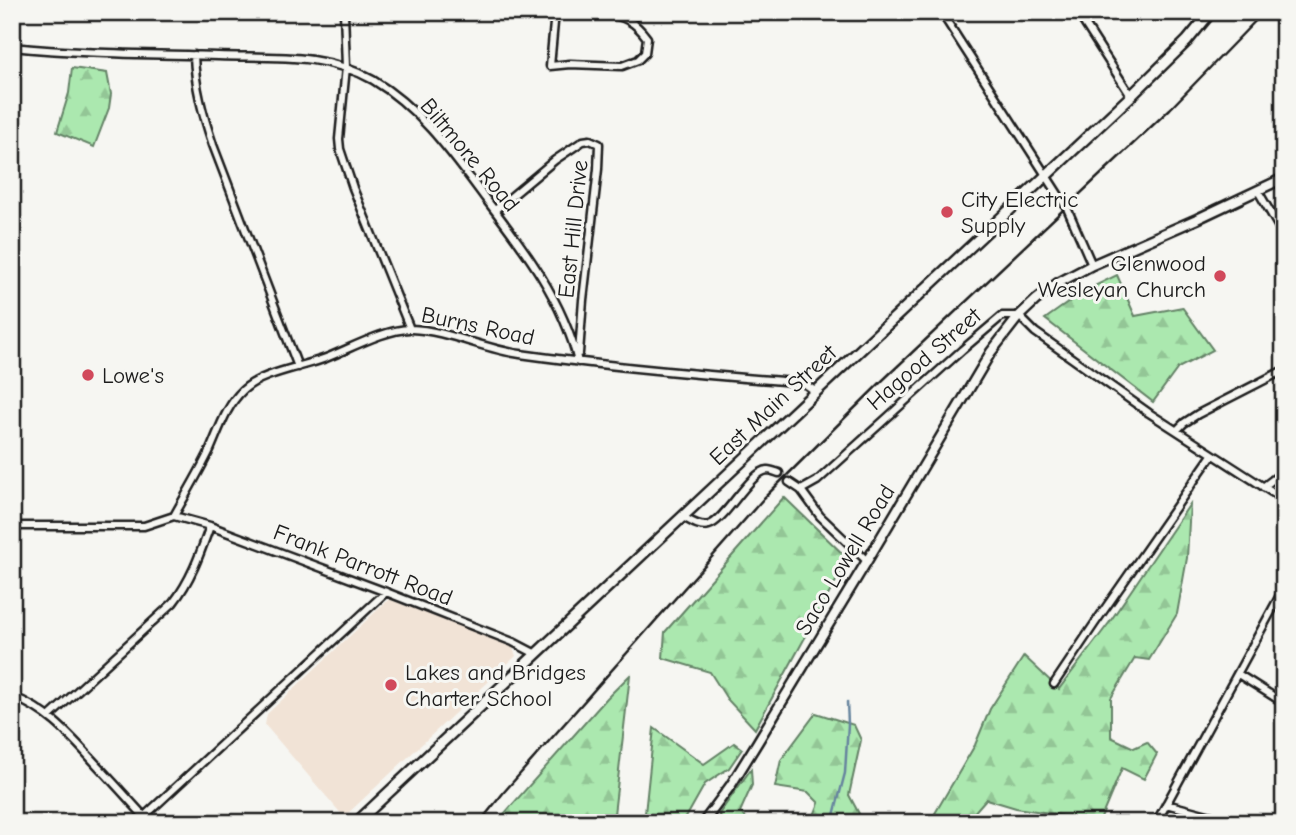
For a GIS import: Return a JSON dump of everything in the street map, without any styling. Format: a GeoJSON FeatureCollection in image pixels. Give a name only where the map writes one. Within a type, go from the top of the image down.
{"type":"FeatureCollection","features":[{"type":"Feature","properties":{"kind":"main road","name":"East Main Street"},"geometry":{"type":"LineString","coordinates":[[356,823],[1131,96],[1187,41],[1211,12]]}},
{"type":"Feature","properties":{"kind":"street"},"geometry":{"type":"LineString","coordinates":[[344,12],[346,67],[340,149],[410,329]]}},
{"type":"Feature","properties":{"kind":"street"},"geometry":{"type":"LineString","coordinates":[[521,12],[555,15],[550,66],[622,66],[638,60],[645,52],[647,38],[638,25],[622,16],[603,12]]}},
{"type":"Feature","properties":{"kind":"street"},"geometry":{"type":"LineString","coordinates":[[942,12],[1069,212],[1092,265]]}},
{"type":"Feature","properties":{"kind":"street"},"geometry":{"type":"LineString","coordinates":[[1077,12],[1131,96]]}},
{"type":"Feature","properties":{"kind":"street","name":"Biltmore Road"},"geometry":{"type":"LineString","coordinates":[[12,47],[69,53],[288,57],[325,61],[346,67],[372,80],[417,115],[495,210],[548,286],[573,339],[578,362]]}},
{"type":"Feature","properties":{"kind":"street"},"geometry":{"type":"LineString","coordinates":[[194,55],[199,98],[213,145],[298,367]]}},
{"type":"Feature","properties":{"kind":"street","name":"East Hill Drive"},"geometry":{"type":"LineString","coordinates":[[495,210],[555,160],[583,141],[590,140],[599,144],[578,362]]}},
{"type":"Feature","properties":{"kind":"street","name":"Hagood Street"},"geometry":{"type":"LineString","coordinates":[[802,490],[817,481],[1002,316],[1019,316],[1058,283],[1092,265],[1284,178]]}},
{"type":"Feature","properties":{"kind":"street"},"geometry":{"type":"LineString","coordinates":[[1258,191],[1284,236]]}},
{"type":"Feature","properties":{"kind":"street"},"geometry":{"type":"LineString","coordinates":[[1019,316],[1035,332],[1149,413],[1284,500]]}},
{"type":"Feature","properties":{"kind":"street","name":"Saco Lowell Road"},"geometry":{"type":"LineString","coordinates":[[703,823],[731,785],[991,352],[1019,316]]}},
{"type":"Feature","properties":{"kind":"street","name":"Burns Road"},"geometry":{"type":"LineString","coordinates":[[174,516],[210,450],[225,414],[250,384],[394,331],[410,329],[445,335],[504,352],[578,362],[794,382],[805,384],[816,391]]}},
{"type":"Feature","properties":{"kind":"street"},"geometry":{"type":"LineString","coordinates":[[1177,430],[1199,414],[1284,370]]}},
{"type":"Feature","properties":{"kind":"street"},"geometry":{"type":"LineString","coordinates":[[1054,684],[1212,455]]}},
{"type":"Feature","properties":{"kind":"street"},"geometry":{"type":"LineString","coordinates":[[683,517],[701,525],[710,525],[747,485],[765,470],[779,473]]}},
{"type":"Feature","properties":{"kind":"street"},"geometry":{"type":"LineString","coordinates":[[1263,487],[1284,471]]}},
{"type":"Feature","properties":{"kind":"street"},"geometry":{"type":"LineString","coordinates":[[789,482],[802,490],[820,516],[867,561]]}},
{"type":"Feature","properties":{"kind":"street"},"geometry":{"type":"LineString","coordinates":[[12,526],[144,526],[174,516]]}},
{"type":"Feature","properties":{"kind":"street","name":"Frank Parrott Road"},"geometry":{"type":"LineString","coordinates":[[174,516],[210,526],[386,592],[513,642],[536,654]]}},
{"type":"Feature","properties":{"kind":"street"},"geometry":{"type":"LineString","coordinates":[[50,716],[173,603],[194,572],[210,526]]}},
{"type":"Feature","properties":{"kind":"street"},"geometry":{"type":"LineString","coordinates":[[1156,823],[1284,588]]}},
{"type":"Feature","properties":{"kind":"street"},"geometry":{"type":"LineString","coordinates":[[137,823],[386,592]]}},
{"type":"Feature","properties":{"kind":"street"},"geometry":{"type":"LineString","coordinates":[[1238,674],[1284,703]]}},
{"type":"Feature","properties":{"kind":"street"},"geometry":{"type":"LineString","coordinates":[[12,696],[50,716],[150,823]]}},
{"type":"Feature","properties":{"kind":"street"},"geometry":{"type":"LineString","coordinates":[[1166,804],[1238,823]]}},
{"type":"Feature","properties":{"kind":"shaded area","name":"Lakes and Bridges Charter School"},"geometry":{"type":"Polygon","coordinates":[[[389,599],[512,646],[516,656],[344,817],[265,725],[267,714],[389,599]]]}},
{"type":"Feature","properties":{"kind":"green space"},"geometry":{"type":"Polygon","coordinates":[[[72,68],[107,73],[111,94],[109,108],[94,147],[57,132],[69,93],[72,68]]]}},
{"type":"Feature","properties":{"kind":"green space"},"geometry":{"type":"Polygon","coordinates":[[[1117,275],[1135,316],[1182,307],[1213,350],[1178,368],[1153,402],[1045,319],[1086,290],[1117,275]]]}},
{"type":"Feature","properties":{"kind":"green space"},"geometry":{"type":"Polygon","coordinates":[[[784,497],[848,559],[755,729],[727,699],[710,672],[663,658],[665,632],[784,497]]]}},
{"type":"Feature","properties":{"kind":"green space"},"geometry":{"type":"Polygon","coordinates":[[[1190,504],[1187,558],[1177,614],[1149,660],[1135,658],[1111,698],[1111,737],[1134,748],[1147,742],[1157,754],[1144,779],[1122,768],[1099,823],[1082,823],[1056,814],[1016,808],[986,799],[966,822],[934,815],[975,745],[990,709],[1024,656],[1059,689],[1109,623],[1190,504]]]}},
{"type":"Feature","properties":{"kind":"green space"},"geometry":{"type":"Polygon","coordinates":[[[630,675],[613,823],[496,823],[607,698],[630,675]]]}},
{"type":"Feature","properties":{"kind":"green space"},"geometry":{"type":"Polygon","coordinates":[[[816,713],[854,725],[861,740],[849,795],[864,823],[811,823],[819,803],[808,792],[775,787],[781,760],[816,713]]]}},
{"type":"Feature","properties":{"kind":"green space"},"geometry":{"type":"Polygon","coordinates":[[[654,728],[704,764],[734,743],[742,749],[729,768],[705,784],[683,823],[644,823],[654,728]]]}},
{"type":"Feature","properties":{"kind":"green space"},"geometry":{"type":"Polygon","coordinates":[[[751,769],[752,785],[740,812],[751,823],[724,823],[719,814],[751,769]]]}},
{"type":"Feature","properties":{"kind":"waterway"},"geometry":{"type":"LineString","coordinates":[[832,823],[845,773],[847,702]]}},
{"type":"Feature","properties":{"kind":"tunnel"},"geometry":{"type":"LineString","coordinates":[[779,473],[789,482]]}},
{"type":"Feature","properties":{"kind":"railway"},"geometry":{"type":"LineString","coordinates":[[479,823],[764,498],[883,380],[1170,109],[1264,12]]}},
{"type":"Feature","properties":{"kind":"place","name":"City Electric Supply"},"geometry":{"type":"Point","coordinates":[947,212]}},
{"type":"Feature","properties":{"kind":"place","name":"Glenwood Wesleyan Church"},"geometry":{"type":"Point","coordinates":[1220,276]}},
{"type":"Feature","properties":{"kind":"place","name":"Lowe's"},"geometry":{"type":"Point","coordinates":[88,375]}},
{"type":"Feature","properties":{"kind":"place","name":"Lakes and Bridges Charter School"},"geometry":{"type":"Point","coordinates":[391,685]}}]}
